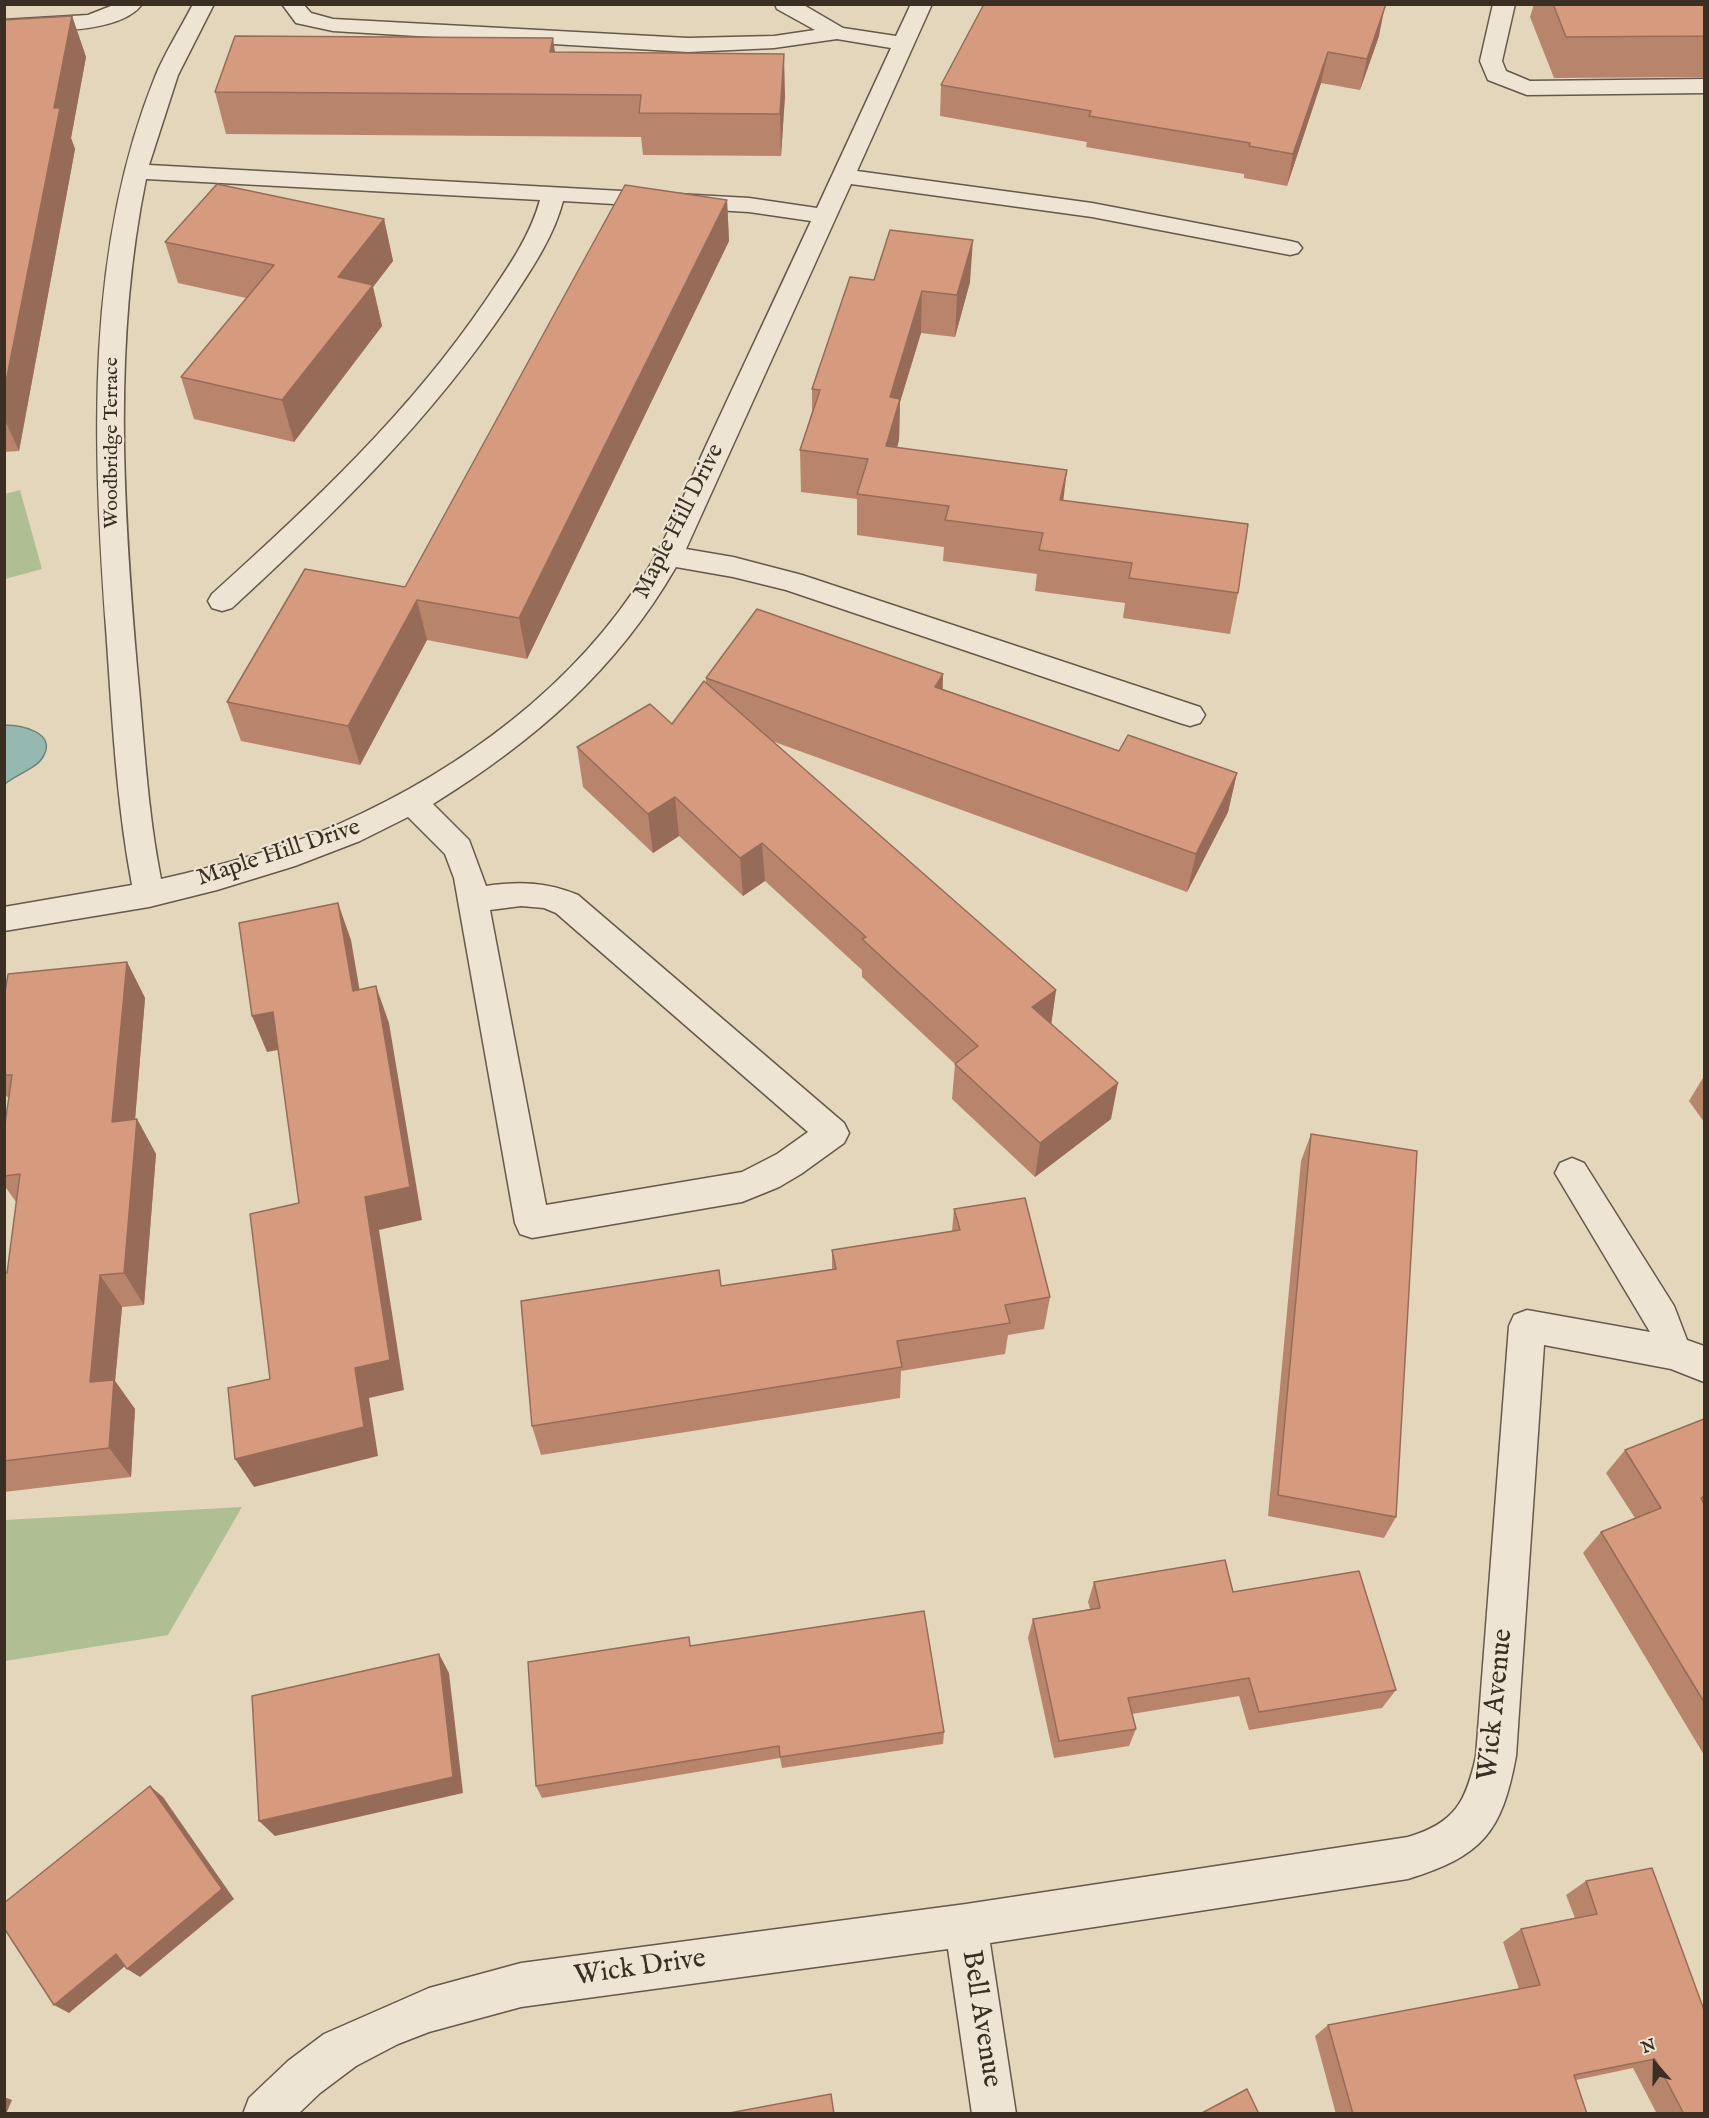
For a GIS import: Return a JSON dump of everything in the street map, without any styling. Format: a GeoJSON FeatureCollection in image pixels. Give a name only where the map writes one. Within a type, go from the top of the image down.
{"type":"FeatureCollection","features":[{"type":"Feature","properties":{"kind":"street"},"geometry":{"type":"LineString","coordinates":[[4,26],[94,20],[117,14],[132,4]]}},
{"type":"Feature","properties":{"kind":"street","name":"Woodbridge Terrace"},"geometry":{"type":"LineString","coordinates":[[149,895],[135,814],[113,540],[110,380],[116,296],[136,172],[159,94],[204,4]]}},
{"type":"Feature","properties":{"kind":"street"},"geometry":{"type":"LineString","coordinates":[[292,4],[295,11],[304,19],[320,23],[632,42],[751,44],[837,33],[904,44]]}},
{"type":"Feature","properties":{"kind":"street"},"geometry":{"type":"LineString","coordinates":[[785,4],[837,33]]}},
{"type":"Feature","properties":{"kind":"street","name":"Maple Hill Drive"},"geometry":{"type":"LineString","coordinates":[[4,919],[149,895],[312,849],[413,803],[488,755],[563,692],[603,651],[624,625],[669,556],[922,4]]}},
{"type":"Feature","properties":{"kind":"street"},"geometry":{"type":"LineString","coordinates":[[1504,4],[1491,61],[1496,75],[1512,84],[1527,88],[1704,86]]}},
{"type":"Feature","properties":{"kind":"street"},"geometry":{"type":"LineString","coordinates":[[136,172],[205,173],[749,206],[825,216]]}},
{"type":"Feature","properties":{"kind":"street"},"geometry":{"type":"LineString","coordinates":[[843,176],[1104,212],[1290,248]]}},
{"type":"Feature","properties":{"kind":"street"},"geometry":{"type":"LineString","coordinates":[[222,600],[361,471],[452,366],[523,262],[541,229],[553,194]]}},
{"type":"Feature","properties":{"kind":"street"},"geometry":{"type":"LineString","coordinates":[[669,556],[733,567],[792,582],[1190,715]]}},
{"type":"Feature","properties":{"kind":"street"},"geometry":{"type":"LineString","coordinates":[[413,803],[458,849],[469,878],[473,900],[532,1223],[742,1187],[766,1180],[786,1168],[832,1133],[567,904],[554,897],[538,893],[519,893],[473,900]]}},
{"type":"Feature","properties":{"kind":"street","name":"Wick Avenue"},"geometry":{"type":"LineString","coordinates":[[1572,1173],[1656,1307],[1668,1332],[1688,1359]]}},
{"type":"Feature","properties":{"kind":"street","name":"Wick Avenue"},"geometry":{"type":"LineString","coordinates":[[1046,1913],[1408,1858],[1427,1853],[1448,1843],[1465,1830],[1481,1811],[1488,1796],[1496,1756],[1527,1326],[1688,1359]]}},
{"type":"Feature","properties":{"kind":"street","name":"Wick Drive"},"geometry":{"type":"LineString","coordinates":[[265,2114],[304,2077],[340,2050],[382,2029],[429,2010],[474,1996],[521,1985],[1046,1913]]}},
{"type":"Feature","properties":{"kind":"street","name":"Bell Avenue"},"geometry":{"type":"LineString","coordinates":[[966,1925],[994,2114]]}},
{"type":"Feature","properties":{"kind":"green space"},"geometry":{"type":"Polygon","coordinates":[[[20,490],[42,569],[5,579],[5,494],[20,490]]]}},
{"type":"Feature","properties":{"kind":"green space"},"geometry":{"type":"Polygon","coordinates":[[[242,1507],[168,1635],[5,1661],[5,1520],[242,1507]]]}},
{"type":"Feature","properties":{"kind":"water"},"geometry":{"type":"Polygon","coordinates":[[[5,725],[19,726],[35,732],[46,741],[46,748],[43,757],[36,765],[5,784],[5,725]]]}},
{"type":"Feature","properties":{"kind":"building"},"geometry":{"type":"Polygon","coordinates":[[[984,4],[1386,4],[1367,59],[1328,52],[1293,154],[1249,146],[1250,143],[1089,116],[1091,111],[941,85],[984,4]]]}},
{"type":"Feature","properties":{"kind":"building"},"geometry":{"type":"Polygon","coordinates":[[[1553,4],[1704,4],[1704,36],[1566,37],[1553,4]]]}},
{"type":"Feature","properties":{"kind":"building"},"geometry":{"type":"Polygon","coordinates":[[[72,16],[54,108],[60,108],[4,392],[4,20],[72,16]]]}},
{"type":"Feature","properties":{"kind":"building"},"geometry":{"type":"Polygon","coordinates":[[[235,36],[553,38],[550,52],[784,54],[780,114],[639,113],[641,95],[215,92],[235,36]]]}},
{"type":"Feature","properties":{"kind":"building"},"geometry":{"type":"Polygon","coordinates":[[[217,184],[384,219],[338,277],[373,285],[282,400],[181,377],[274,265],[165,242],[217,184]]]}},
{"type":"Feature","properties":{"kind":"building"},"geometry":{"type":"Polygon","coordinates":[[[625,185],[727,200],[519,618],[417,600],[348,726],[227,702],[305,569],[405,587],[625,185]]]}},
{"type":"Feature","properties":{"kind":"building"},"geometry":{"type":"Polygon","coordinates":[[[890,230],[973,240],[957,295],[922,291],[890,397],[900,399],[886,446],[1067,470],[1060,500],[1248,524],[1238,593],[1129,578],[1132,563],[1039,550],[1043,533],[945,520],[949,506],[857,494],[868,459],[800,450],[820,390],[812,389],[850,277],[874,280],[890,230]]]}},
{"type":"Feature","properties":{"kind":"building"},"geometry":{"type":"Polygon","coordinates":[[[757,609],[943,674],[935,687],[1119,751],[1128,735],[1237,773],[1196,854],[706,678],[757,609]]]}},
{"type":"Feature","properties":{"kind":"building"},"geometry":{"type":"Polygon","coordinates":[[[704,681],[1056,990],[1032,1007],[1118,1083],[1040,1143],[955,1064],[978,1046],[862,939],[866,937],[762,843],[740,858],[675,797],[648,814],[577,747],[650,704],[672,724],[704,681]]]}},
{"type":"Feature","properties":{"kind":"building"},"geometry":{"type":"Polygon","coordinates":[[[338,903],[353,991],[376,986],[410,1187],[365,1197],[390,1360],[355,1368],[364,1427],[235,1459],[228,1388],[270,1379],[250,1214],[299,1203],[273,1012],[252,1016],[239,923],[338,903]]]}},
{"type":"Feature","properties":{"kind":"building"},"geometry":{"type":"Polygon","coordinates":[[[127,962],[112,1122],[137,1119],[124,1273],[100,1275],[90,1382],[114,1380],[109,1448],[4,1461],[4,1273],[7,1273],[20,1174],[4,1176],[4,1131],[12,1075],[4,1075],[4,998],[8,974],[127,962]]]}},
{"type":"Feature","properties":{"kind":"building"},"geometry":{"type":"Polygon","coordinates":[[[1311,1134],[1417,1151],[1396,1517],[1278,1495],[1311,1134]]]}},
{"type":"Feature","properties":{"kind":"building"},"geometry":{"type":"Polygon","coordinates":[[[1025,1198],[1050,1297],[1005,1305],[1010,1323],[897,1341],[902,1367],[532,1426],[521,1301],[719,1270],[721,1286],[836,1269],[832,1250],[960,1230],[954,1209],[1025,1198]]]}},
{"type":"Feature","properties":{"kind":"building"},"geometry":{"type":"Polygon","coordinates":[[[1704,1419],[1704,1496],[1701,1498],[1704,1504],[1704,1702],[1601,1532],[1661,1508],[1625,1450],[1704,1419]]]}},
{"type":"Feature","properties":{"kind":"building"},"geometry":{"type":"Polygon","coordinates":[[[1225,1560],[1233,1592],[1359,1571],[1396,1690],[1259,1712],[1249,1678],[1128,1698],[1136,1729],[1059,1741],[1033,1619],[1100,1608],[1094,1582],[1225,1560]]]}},
{"type":"Feature","properties":{"kind":"building"},"geometry":{"type":"Polygon","coordinates":[[[924,1611],[944,1732],[780,1757],[779,1746],[536,1786],[528,1662],[689,1637],[690,1646],[924,1611]]]}},
{"type":"Feature","properties":{"kind":"building"},"geometry":{"type":"Polygon","coordinates":[[[439,1654],[453,1777],[259,1821],[252,1696],[439,1654]]]}},
{"type":"Feature","properties":{"kind":"building"},"geometry":{"type":"Polygon","coordinates":[[[150,1786],[222,1889],[127,1969],[116,1954],[54,2005],[4,1928],[4,1903],[150,1786]]]}},
{"type":"Feature","properties":{"kind":"building"},"geometry":{"type":"Polygon","coordinates":[[[1652,1868],[1704,2010],[1704,2114],[1684,2114],[1655,2059],[1574,2075],[1587,2114],[1353,2114],[1328,2025],[1540,1985],[1521,1929],[1597,1914],[1586,1881],[1652,1868]]]}},
{"type":"Feature","properties":{"kind":"building"},"geometry":{"type":"Polygon","coordinates":[[[1247,2089],[1259,2114],[1200,2114],[1247,2089]]]}},
{"type":"Feature","properties":{"kind":"building"},"geometry":{"type":"Polygon","coordinates":[[[831,2094],[834,2114],[724,2114],[831,2094]]]}}]}
